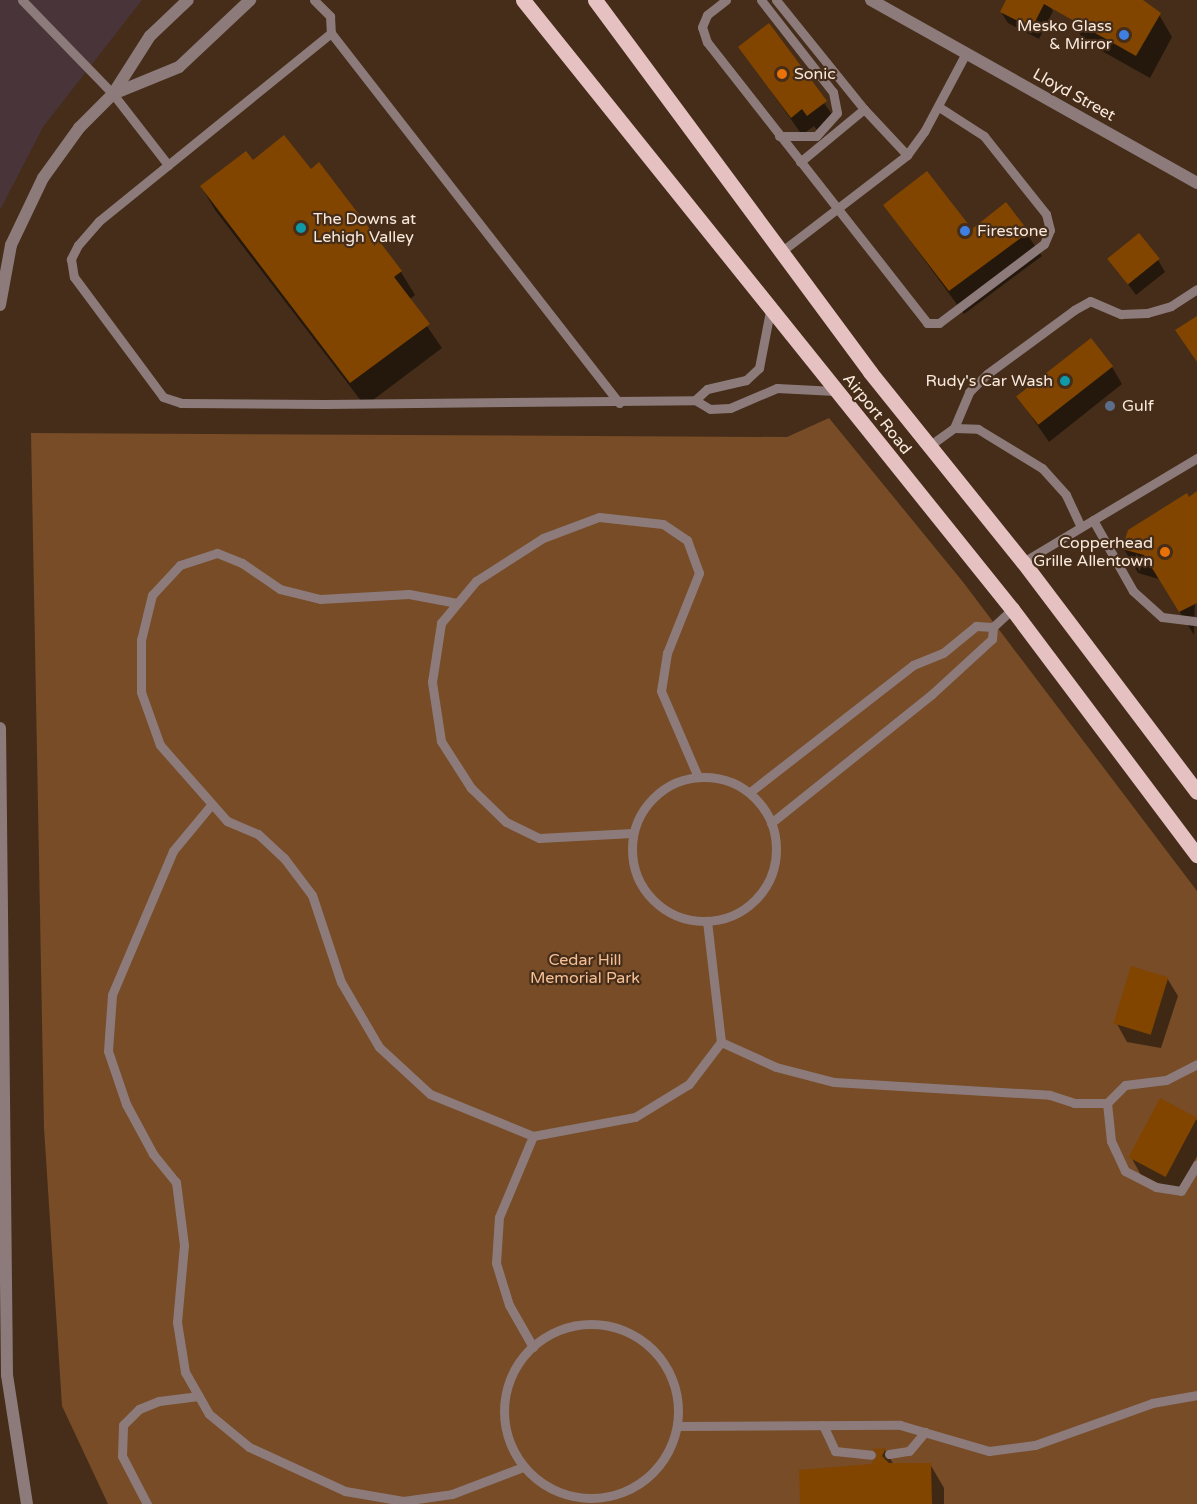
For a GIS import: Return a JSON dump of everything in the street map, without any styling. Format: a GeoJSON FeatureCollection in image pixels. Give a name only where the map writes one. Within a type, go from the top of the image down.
{"type":"FeatureCollection","features":[{"type":"Feature","properties":{"kind":"main road","name":"Airport Road"},"geometry":{"type":"LineString","coordinates":[[523,0],[770,311],[1012,609],[1197,855]]}},
{"type":"Feature","properties":{"kind":"main road","name":"Airport Road"},"geometry":{"type":"LineString","coordinates":[[595,0],[783,251],[870,372],[1023,562],[1197,792]]}},
{"type":"Feature","properties":{"kind":"street"},"geometry":{"type":"LineString","coordinates":[[0,305],[11,245],[42,178],[79,128],[113,94],[150,36],[188,0]]}},
{"type":"Feature","properties":{"kind":"street"},"geometry":{"type":"LineString","coordinates":[[113,94],[180,67],[250,0]]}},
{"type":"Feature","properties":{"kind":"street","name":"Lloyd Street"},"geometry":{"type":"LineString","coordinates":[[871,0],[1197,183]]}},
{"type":"Feature","properties":{"kind":"street"},"geometry":{"type":"LineString","coordinates":[[0,728],[4,1376],[27,1504]]}},
{"type":"Feature","properties":{"kind":"lane"},"geometry":{"type":"LineString","coordinates":[[22,0],[113,94],[168,165]]}},
{"type":"Feature","properties":{"kind":"lane"},"geometry":{"type":"LineString","coordinates":[[314,0],[330,16],[331,33],[619,403]]}},
{"type":"Feature","properties":{"kind":"lane"},"geometry":{"type":"LineString","coordinates":[[726,0],[707,15],[702,27],[707,42],[927,323],[939,323],[1044,244],[1050,230],[1046,214],[984,136],[939,107]]}},
{"type":"Feature","properties":{"kind":"lane"},"geometry":{"type":"LineString","coordinates":[[761,0],[834,92],[837,112],[816,136],[779,136]]}},
{"type":"Feature","properties":{"kind":"lane"},"geometry":{"type":"LineString","coordinates":[[776,0],[864,109],[907,155]]}},
{"type":"Feature","properties":{"kind":"lane"},"geometry":{"type":"LineString","coordinates":[[331,33],[99,221],[78,245],[71,260],[74,277],[163,397],[201,403],[619,403],[695,400],[710,409],[730,408],[777,388],[835,391]]}},
{"type":"Feature","properties":{"kind":"lane"},"geometry":{"type":"LineString","coordinates":[[783,251],[907,155],[939,107],[966,53]]}},
{"type":"Feature","properties":{"kind":"lane"},"geometry":{"type":"LineString","coordinates":[[800,162],[864,109]]}},
{"type":"Feature","properties":{"kind":"lane"},"geometry":{"type":"LineString","coordinates":[[929,446],[954,428],[969,392],[987,374],[1074,310],[1090,301],[1122,314],[1147,313],[1171,306],[1197,289]]}},
{"type":"Feature","properties":{"kind":"lane"},"geometry":{"type":"LineString","coordinates":[[695,400],[706,389],[746,380],[759,368],[770,311]]}},
{"type":"Feature","properties":{"kind":"lane"},"geometry":{"type":"LineString","coordinates":[[954,428],[978,429],[1042,468],[1066,495],[1081,527]]}},
{"type":"Feature","properties":{"kind":"lane"},"geometry":{"type":"LineString","coordinates":[[1023,562],[1197,458]]}},
{"type":"Feature","properties":{"kind":"lane"},"geometry":{"type":"LineString","coordinates":[[632,833],[539,838],[506,822],[471,788],[441,741],[432,682],[441,623],[476,581],[543,537],[599,517],[663,524],[687,540],[699,573],[667,653],[661,691],[698,777]]}},
{"type":"Feature","properties":{"kind":"lane"},"geometry":{"type":"LineString","coordinates":[[1093,520],[1133,591],[1162,617],[1197,621]]}},
{"type":"Feature","properties":{"kind":"lane"},"geometry":{"type":"LineString","coordinates":[[457,603],[409,594],[320,599],[280,589],[242,563],[217,553],[180,565],[152,595],[141,640],[141,692],[160,745],[227,821],[258,834],[285,858],[312,895],[341,982],[379,1047],[430,1094],[533,1136],[635,1117],[688,1084],[721,1042],[707,921]]}},
{"type":"Feature","properties":{"kind":"lane"},"geometry":{"type":"LineString","coordinates":[[771,823],[932,694],[955,669],[992,639],[993,627],[1012,609]]}},
{"type":"Feature","properties":{"kind":"lane"},"geometry":{"type":"LineString","coordinates":[[750,792],[913,665],[943,653],[976,626],[993,627]]}},
{"type":"Feature","properties":{"kind":"lane"},"geometry":{"type":"LineString","coordinates":[[943,653],[955,669]]}},
{"type":"Feature","properties":{"kind":"lane"},"geometry":{"type":"LineString","coordinates":[[698,777],[729,780],[750,792],[771,823],[776,857],[770,879],[757,899],[739,913],[707,921],[671,914],[652,901],[638,882],[631,858],[632,833],[642,810],[658,791],[680,780],[698,777]]}},
{"type":"Feature","properties":{"kind":"lane"},"geometry":{"type":"LineString","coordinates":[[211,805],[174,851],[112,995],[108,1051],[126,1104],[153,1154],[176,1182],[184,1245],[177,1322],[184,1372],[209,1414],[249,1447],[345,1491],[403,1501],[452,1494],[523,1467]]}},
{"type":"Feature","properties":{"kind":"lane"},"geometry":{"type":"LineString","coordinates":[[721,1042],[776,1067],[834,1082],[1050,1095],[1074,1103],[1107,1103],[1125,1085],[1166,1080],[1197,1064]]}},
{"type":"Feature","properties":{"kind":"lane"},"geometry":{"type":"LineString","coordinates":[[1107,1103],[1111,1141],[1125,1171],[1156,1187],[1181,1191],[1197,1164]]}},
{"type":"Feature","properties":{"kind":"lane"},"geometry":{"type":"LineString","coordinates":[[533,1136],[499,1217],[496,1263],[509,1305],[533,1347]]}},
{"type":"Feature","properties":{"kind":"lane"},"geometry":{"type":"LineString","coordinates":[[601,1324],[628,1331],[652,1347],[669,1370],[678,1397],[678,1426],[668,1453],[651,1475],[628,1491],[600,1499],[580,1501],[545,1486],[523,1467],[508,1441],[503,1412],[508,1382],[522,1356],[544,1336],[571,1325],[601,1324]]}},
{"type":"Feature","properties":{"kind":"lane"},"geometry":{"type":"LineString","coordinates":[[678,1426],[900,1425],[989,1451],[1035,1445],[1152,1403],[1197,1395]]}},
{"type":"Feature","properties":{"kind":"lane"},"geometry":{"type":"LineString","coordinates":[[147,1504],[122,1455],[123,1425],[139,1409],[159,1401],[199,1396]]}},
{"type":"Feature","properties":{"kind":"lane"},"geometry":{"type":"LineString","coordinates":[[823,1425],[835,1451],[871,1455]]}},
{"type":"Feature","properties":{"kind":"lane"},"geometry":{"type":"LineString","coordinates":[[889,1454],[909,1451],[925,1432]]}},
{"type":"Feature","properties":{"kind":"shaded area"},"geometry":{"type":"Polygon","coordinates":[[[0,0],[142,0],[43,127],[0,210],[0,0]]]}},
{"type":"Feature","properties":{"kind":"green space","name":"Cedar Hill Memorial Park"},"geometry":{"type":"Polygon","coordinates":[[[829,418],[963,582],[1197,891],[1197,1504],[108,1504],[62,1406],[44,1128],[31,433],[787,437],[829,418]]]}},
{"type":"Feature","properties":{"kind":"building","name":"Mesko Glass & Mirror"},"geometry":{"type":"Polygon","coordinates":[[[1006,0],[1143,0],[1161,13],[1136,56],[1044,4],[1032,28],[1000,12],[1006,0]]]}},
{"type":"Feature","properties":{"kind":"building","name":"Sonic"},"geometry":{"type":"Polygon","coordinates":[[[769,23],[827,101],[807,116],[802,109],[791,118],[738,47],[769,23]]]}},
{"type":"Feature","properties":{"kind":"building","name":"The Downs at Lehigh Valley"},"geometry":{"type":"Polygon","coordinates":[[[284,135],[311,169],[319,162],[402,271],[394,277],[430,324],[350,383],[200,186],[246,151],[253,160],[284,135]]]}},
{"type":"Feature","properties":{"kind":"building","name":"Firestone"},"geometry":{"type":"Polygon","coordinates":[[[927,171],[972,229],[1006,202],[1029,232],[949,291],[883,205],[927,171]]]}},
{"type":"Feature","properties":{"kind":"building"},"geometry":{"type":"Polygon","coordinates":[[[1139,233],[1160,259],[1128,284],[1107,259],[1139,233]]]}},
{"type":"Feature","properties":{"kind":"building"},"geometry":{"type":"Polygon","coordinates":[[[1197,316],[1197,362],[1175,330],[1197,316]]]}},
{"type":"Feature","properties":{"kind":"building","name":"Rudy's Car Wash"},"geometry":{"type":"Polygon","coordinates":[[[1091,338],[1113,366],[1038,425],[1016,396],[1091,338]]]}},
{"type":"Feature","properties":{"kind":"building","name":"Copperhead Grille Allentown"},"geometry":{"type":"Polygon","coordinates":[[[1197,491],[1197,603],[1179,612],[1144,555],[1122,549],[1128,530],[1187,493],[1189,497],[1197,491]]]}},
{"type":"Feature","properties":{"kind":"building"},"geometry":{"type":"Polygon","coordinates":[[[1131,966],[1168,977],[1151,1035],[1113,1023],[1131,966]]]}},
{"type":"Feature","properties":{"kind":"building"},"geometry":{"type":"Polygon","coordinates":[[[1160,1098],[1197,1118],[1166,1177],[1129,1157],[1160,1098]]]}},
{"type":"Feature","properties":{"kind":"building"},"geometry":{"type":"Polygon","coordinates":[[[886,1448],[882,1456],[889,1463],[931,1463],[932,1504],[800,1504],[799,1470],[871,1464],[878,1455],[873,1449],[886,1448]]]}},
{"type":"Feature","properties":{"kind":"place","name":"Mesko Glass & Mirror"},"geometry":{"type":"Point","coordinates":[1124,35]}},
{"type":"Feature","properties":{"kind":"place","name":"Sonic"},"geometry":{"type":"Point","coordinates":[782,74]}},
{"type":"Feature","properties":{"kind":"place","name":"The Downs at Lehigh Valley"},"geometry":{"type":"Point","coordinates":[301,228]}},
{"type":"Feature","properties":{"kind":"place","name":"Firestone"},"geometry":{"type":"Point","coordinates":[965,231]}},
{"type":"Feature","properties":{"kind":"place","name":"Rudy's Car Wash"},"geometry":{"type":"Point","coordinates":[1065,381]}},
{"type":"Feature","properties":{"kind":"place","name":"Gulf"},"geometry":{"type":"Point","coordinates":[1110,406]}},
{"type":"Feature","properties":{"kind":"place","name":"Copperhead Grille Allentown"},"geometry":{"type":"Point","coordinates":[1165,552]}}]}
